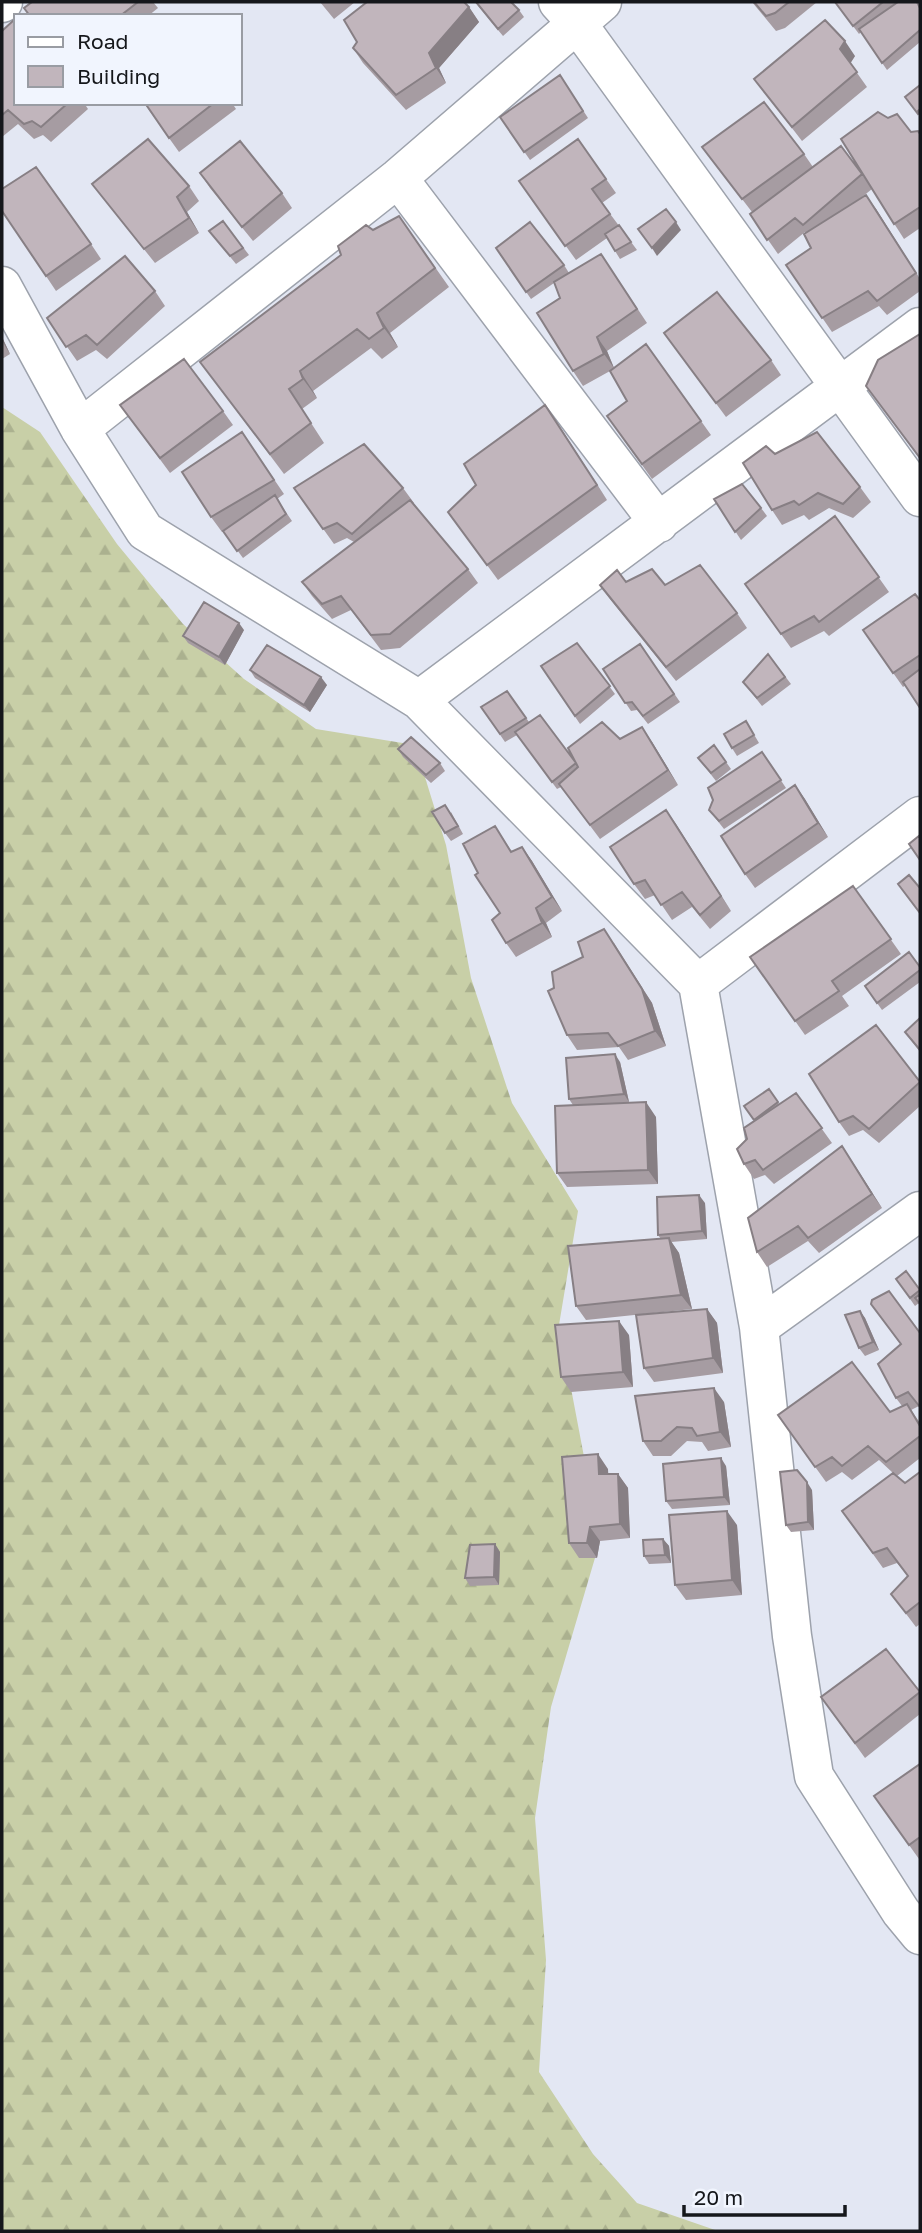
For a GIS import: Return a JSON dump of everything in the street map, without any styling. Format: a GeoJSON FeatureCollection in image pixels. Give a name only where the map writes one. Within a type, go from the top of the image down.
{"type":"FeatureCollection","features":[{"type":"Feature","properties":{"kind":"street"},"geometry":{"type":"LineString","coordinates":[[80,429],[398,178],[579,8],[920,497]]}},
{"type":"Feature","properties":{"kind":"street"},"geometry":{"type":"LineString","coordinates":[[398,178],[659,523]]}},
{"type":"Feature","properties":{"kind":"street"},"geometry":{"type":"LineString","coordinates":[[2,286],[80,429],[145,531],[419,700],[698,984],[759,1327],[792,1636],[814,1776],[901,1912],[920,1935]]}},
{"type":"Feature","properties":{"kind":"street"},"geometry":{"type":"LineString","coordinates":[[419,700],[843,388],[920,327]]}},
{"type":"Feature","properties":{"kind":"street"},"geometry":{"type":"LineString","coordinates":[[698,984],[920,816]]}},
{"type":"Feature","properties":{"kind":"street"},"geometry":{"type":"LineString","coordinates":[[759,1327],[920,1211]]}},
{"type":"Feature","properties":{"kind":"green space"},"geometry":{"type":"Polygon","coordinates":[[[2,407],[40,432],[117,544],[183,624],[244,679],[316,729],[415,745],[446,845],[471,978],[512,1103],[578,1211],[559,1325],[600,1541],[551,1707],[535,1818],[546,1960],[539,2072],[593,2154],[637,2203],[718,2231],[2,2231],[2,407]]]}},
{"type":"Feature","properties":{"kind":"building"},"geometry":{"type":"Polygon","coordinates":[[[32,2],[138,2],[123,14],[28,14],[24,8],[32,2]]]}},
{"type":"Feature","properties":{"kind":"building"},"geometry":{"type":"Polygon","coordinates":[[[367,2],[464,2],[469,7],[429,53],[436,68],[396,95],[353,48],[357,42],[344,20],[367,2]]]}},
{"type":"Feature","properties":{"kind":"building"},"geometry":{"type":"Polygon","coordinates":[[[476,2],[511,2],[519,10],[498,29],[476,2]]]}},
{"type":"Feature","properties":{"kind":"building"},"geometry":{"type":"Polygon","coordinates":[[[754,2],[789,2],[775,13],[766,16],[754,2]]]}},
{"type":"Feature","properties":{"kind":"building"},"geometry":{"type":"Polygon","coordinates":[[[835,2],[883,2],[853,26],[835,2]]]}},
{"type":"Feature","properties":{"kind":"building"},"geometry":{"type":"Polygon","coordinates":[[[898,2],[917,2],[920,8],[920,30],[882,63],[859,29],[898,2]]]}},
{"type":"Feature","properties":{"kind":"building"},"geometry":{"type":"Polygon","coordinates":[[[14,20],[14,105],[66,105],[41,127],[32,121],[24,124],[8,110],[2,115],[2,31],[14,20]]]}},
{"type":"Feature","properties":{"kind":"building"},"geometry":{"type":"Polygon","coordinates":[[[825,20],[845,41],[840,49],[857,72],[792,127],[754,79],[825,20]]]}},
{"type":"Feature","properties":{"kind":"building"},"geometry":{"type":"Polygon","coordinates":[[[560,75],[583,111],[524,152],[500,117],[560,75]]]}},
{"type":"Feature","properties":{"kind":"building"},"geometry":{"type":"Polygon","coordinates":[[[920,85],[920,109],[918,114],[905,97],[920,85]]]}},
{"type":"Feature","properties":{"kind":"building"},"geometry":{"type":"Polygon","coordinates":[[[764,102],[804,154],[742,199],[702,147],[764,102]]]}},
{"type":"Feature","properties":{"kind":"building"},"geometry":{"type":"Polygon","coordinates":[[[146,105],[211,105],[169,138],[146,105]]]}},
{"type":"Feature","properties":{"kind":"building"},"geometry":{"type":"Polygon","coordinates":[[[878,112],[888,118],[897,114],[911,132],[918,131],[920,134],[920,207],[894,224],[841,139],[878,112]]]}},
{"type":"Feature","properties":{"kind":"building"},"geometry":{"type":"Polygon","coordinates":[[[148,139],[189,186],[177,197],[189,218],[144,249],[92,184],[148,139]]]}},
{"type":"Feature","properties":{"kind":"building"},"geometry":{"type":"Polygon","coordinates":[[[578,139],[606,179],[592,189],[610,214],[565,246],[519,181],[578,139]]]}},
{"type":"Feature","properties":{"kind":"building"},"geometry":{"type":"Polygon","coordinates":[[[240,141],[282,193],[242,227],[200,173],[240,141]]]}},
{"type":"Feature","properties":{"kind":"building"},"geometry":{"type":"Polygon","coordinates":[[[841,146],[862,174],[803,225],[795,218],[767,240],[750,214],[841,146]]]}},
{"type":"Feature","properties":{"kind":"building"},"geometry":{"type":"Polygon","coordinates":[[[36,167],[91,244],[46,276],[2,211],[2,189],[36,167]]]}},
{"type":"Feature","properties":{"kind":"building"},"geometry":{"type":"Polygon","coordinates":[[[866,195],[916,273],[877,301],[868,291],[822,318],[786,265],[811,248],[804,234],[866,195]]]}},
{"type":"Feature","properties":{"kind":"building"},"geometry":{"type":"Polygon","coordinates":[[[666,209],[676,222],[652,248],[638,229],[666,209]]]}},
{"type":"Feature","properties":{"kind":"building"},"geometry":{"type":"Polygon","coordinates":[[[399,216],[435,268],[377,313],[384,328],[369,339],[357,329],[300,371],[303,379],[289,389],[311,423],[270,454],[200,362],[341,255],[338,246],[366,225],[373,230],[399,216]]]}},
{"type":"Feature","properties":{"kind":"building"},"geometry":{"type":"Polygon","coordinates":[[[223,221],[243,248],[230,256],[209,231],[223,221]]]}},
{"type":"Feature","properties":{"kind":"building"},"geometry":{"type":"Polygon","coordinates":[[[530,222],[564,265],[526,292],[496,248],[530,222]]]}},
{"type":"Feature","properties":{"kind":"building"},"geometry":{"type":"Polygon","coordinates":[[[619,225],[631,242],[615,251],[605,234],[619,225]]]}},
{"type":"Feature","properties":{"kind":"building"},"geometry":{"type":"Polygon","coordinates":[[[601,254],[637,309],[597,337],[604,354],[573,371],[537,313],[560,298],[554,282],[601,254]]]}},
{"type":"Feature","properties":{"kind":"building"},"geometry":{"type":"Polygon","coordinates":[[[125,256],[155,291],[97,345],[86,335],[66,347],[47,318],[125,256]]]}},
{"type":"Feature","properties":{"kind":"building"},"geometry":{"type":"Polygon","coordinates":[[[717,292],[771,360],[716,403],[664,333],[717,292]]]}},
{"type":"Feature","properties":{"kind":"building"},"geometry":{"type":"Polygon","coordinates":[[[920,334],[920,458],[866,386],[878,360],[920,334]]]}},
{"type":"Feature","properties":{"kind":"building"},"geometry":{"type":"Polygon","coordinates":[[[646,344],[701,421],[642,464],[607,416],[627,401],[610,371],[646,344]]]}},
{"type":"Feature","properties":{"kind":"building"},"geometry":{"type":"Polygon","coordinates":[[[184,359],[223,411],[160,458],[120,405],[184,359]]]}},
{"type":"Feature","properties":{"kind":"building"},"geometry":{"type":"Polygon","coordinates":[[[545,405],[597,485],[487,565],[448,512],[476,485],[464,464],[545,405]]]}},
{"type":"Feature","properties":{"kind":"building"},"geometry":{"type":"Polygon","coordinates":[[[242,432],[274,480],[211,517],[182,472],[242,432]]]}},
{"type":"Feature","properties":{"kind":"building"},"geometry":{"type":"Polygon","coordinates":[[[817,432],[860,487],[843,504],[818,493],[799,505],[794,501],[772,510],[743,463],[766,446],[775,454],[817,432]]]}},
{"type":"Feature","properties":{"kind":"building"},"geometry":{"type":"Polygon","coordinates":[[[364,444],[403,488],[352,534],[337,523],[323,529],[294,488],[364,444]]]}},
{"type":"Feature","properties":{"kind":"building"},"geometry":{"type":"Polygon","coordinates":[[[742,484],[761,508],[735,532],[714,499],[742,484]]]}},
{"type":"Feature","properties":{"kind":"building"},"geometry":{"type":"Polygon","coordinates":[[[275,495],[286,514],[237,551],[223,531],[275,495]]]}},
{"type":"Feature","properties":{"kind":"building"},"geometry":{"type":"Polygon","coordinates":[[[410,500],[468,569],[390,634],[371,635],[341,596],[322,604],[302,582],[410,500]]]}},
{"type":"Feature","properties":{"kind":"building"},"geometry":{"type":"Polygon","coordinates":[[[835,516],[879,577],[819,622],[814,616],[781,634],[745,584],[835,516]]]}},
{"type":"Feature","properties":{"kind":"building"},"geometry":{"type":"Polygon","coordinates":[[[700,565],[737,613],[666,667],[600,585],[617,570],[626,582],[652,569],[665,585],[700,565]]]}},
{"type":"Feature","properties":{"kind":"building"},"geometry":{"type":"Polygon","coordinates":[[[915,594],[920,600],[920,655],[893,673],[863,630],[915,594]]]}},
{"type":"Feature","properties":{"kind":"building"},"geometry":{"type":"Polygon","coordinates":[[[204,602],[239,623],[219,657],[183,636],[204,602]]]}},
{"type":"Feature","properties":{"kind":"building"},"geometry":{"type":"Polygon","coordinates":[[[577,643],[610,686],[575,716],[541,666],[577,643]]]}},
{"type":"Feature","properties":{"kind":"building"},"geometry":{"type":"Polygon","coordinates":[[[640,644],[674,694],[643,716],[632,702],[625,703],[603,669],[640,644]]]}},
{"type":"Feature","properties":{"kind":"building"},"geometry":{"type":"Polygon","coordinates":[[[267,645],[321,677],[304,705],[250,670],[267,645]]]}},
{"type":"Feature","properties":{"kind":"building"},"geometry":{"type":"Polygon","coordinates":[[[768,654],[785,677],[757,698],[743,682],[768,654]]]}},
{"type":"Feature","properties":{"kind":"building"},"geometry":{"type":"Polygon","coordinates":[[[920,669],[920,708],[903,682],[920,669]]]}},
{"type":"Feature","properties":{"kind":"building"},"geometry":{"type":"Polygon","coordinates":[[[507,691],[526,718],[500,734],[481,707],[507,691]]]}},
{"type":"Feature","properties":{"kind":"building"},"geometry":{"type":"Polygon","coordinates":[[[540,715],[576,763],[552,782],[515,732],[540,715]]]}},
{"type":"Feature","properties":{"kind":"building"},"geometry":{"type":"Polygon","coordinates":[[[746,721],[754,735],[732,748],[724,734],[746,721]]]}},
{"type":"Feature","properties":{"kind":"building"},"geometry":{"type":"Polygon","coordinates":[[[602,722],[620,739],[642,727],[668,770],[590,825],[559,784],[578,767],[568,748],[602,722]]]}},
{"type":"Feature","properties":{"kind":"building"},"geometry":{"type":"Polygon","coordinates":[[[411,737],[440,763],[426,775],[398,749],[411,737]]]}},
{"type":"Feature","properties":{"kind":"building"},"geometry":{"type":"Polygon","coordinates":[[[714,745],[726,762],[711,773],[698,758],[714,745]]]}},
{"type":"Feature","properties":{"kind":"building"},"geometry":{"type":"Polygon","coordinates":[[[762,752],[781,780],[719,821],[709,810],[713,800],[708,788],[762,752]]]}},
{"type":"Feature","properties":{"kind":"building"},"geometry":{"type":"Polygon","coordinates":[[[795,785],[818,823],[745,874],[721,836],[795,785]]]}},
{"type":"Feature","properties":{"kind":"building"},"geometry":{"type":"Polygon","coordinates":[[[445,805],[458,826],[445,833],[432,812],[445,805]]]}},
{"type":"Feature","properties":{"kind":"building"},"geometry":{"type":"Polygon","coordinates":[[[666,810],[721,896],[700,915],[682,892],[661,905],[645,880],[634,884],[610,847],[666,810]]]}},
{"type":"Feature","properties":{"kind":"building"},"geometry":{"type":"Polygon","coordinates":[[[495,826],[511,852],[522,847],[552,897],[536,908],[542,923],[506,943],[492,920],[500,913],[475,875],[478,873],[463,844],[495,826]]]}},
{"type":"Feature","properties":{"kind":"building"},"geometry":{"type":"Polygon","coordinates":[[[920,835],[920,860],[909,844],[920,835]]]}},
{"type":"Feature","properties":{"kind":"building"},"geometry":{"type":"Polygon","coordinates":[[[909,875],[920,888],[920,913],[898,884],[909,875]]]}},
{"type":"Feature","properties":{"kind":"building"},"geometry":{"type":"Polygon","coordinates":[[[853,886],[891,939],[832,981],[839,991],[795,1021],[750,957],[853,886]]]}},
{"type":"Feature","properties":{"kind":"building"},"geometry":{"type":"Polygon","coordinates":[[[604,929],[642,989],[655,1031],[618,1046],[608,1033],[567,1035],[548,991],[554,988],[552,972],[583,957],[578,942],[604,929]]]}},
{"type":"Feature","properties":{"kind":"building"},"geometry":{"type":"Polygon","coordinates":[[[909,952],[920,970],[877,1003],[865,986],[909,952]]]}},
{"type":"Feature","properties":{"kind":"building"},"geometry":{"type":"Polygon","coordinates":[[[920,1018],[920,1050],[905,1032],[920,1018]]]}},
{"type":"Feature","properties":{"kind":"building"},"geometry":{"type":"Polygon","coordinates":[[[876,1025],[920,1082],[869,1129],[853,1116],[839,1122],[809,1074],[876,1025]]]}},
{"type":"Feature","properties":{"kind":"building"},"geometry":{"type":"Polygon","coordinates":[[[615,1054],[624,1094],[569,1099],[566,1058],[615,1054]]]}},
{"type":"Feature","properties":{"kind":"building"},"geometry":{"type":"Polygon","coordinates":[[[769,1089],[778,1102],[754,1120],[744,1106],[769,1089]]]}},
{"type":"Feature","properties":{"kind":"building"},"geometry":{"type":"Polygon","coordinates":[[[796,1093],[822,1128],[763,1170],[755,1160],[744,1164],[737,1149],[747,1139],[744,1128],[796,1093]]]}},
{"type":"Feature","properties":{"kind":"building"},"geometry":{"type":"Polygon","coordinates":[[[646,1102],[648,1170],[557,1173],[555,1106],[646,1102]]]}},
{"type":"Feature","properties":{"kind":"building"},"geometry":{"type":"Polygon","coordinates":[[[842,1146],[872,1194],[808,1238],[798,1226],[757,1252],[748,1218],[842,1146]]]}},
{"type":"Feature","properties":{"kind":"building"},"geometry":{"type":"Polygon","coordinates":[[[699,1195],[702,1231],[658,1235],[657,1197],[699,1195]]]}},
{"type":"Feature","properties":{"kind":"building"},"geometry":{"type":"Polygon","coordinates":[[[669,1238],[681,1295],[576,1306],[568,1246],[669,1238]]]}},
{"type":"Feature","properties":{"kind":"building"},"geometry":{"type":"Polygon","coordinates":[[[906,1271],[920,1290],[910,1298],[896,1279],[906,1271]]]}},
{"type":"Feature","properties":{"kind":"building"},"geometry":{"type":"Polygon","coordinates":[[[889,1291],[920,1333],[920,1407],[908,1392],[896,1398],[878,1364],[901,1344],[871,1304],[872,1300],[889,1291]]]}},
{"type":"Feature","properties":{"kind":"building"},"geometry":{"type":"Polygon","coordinates":[[[707,1309],[713,1358],[644,1368],[636,1315],[707,1309]]]}},
{"type":"Feature","properties":{"kind":"building"},"geometry":{"type":"Polygon","coordinates":[[[860,1311],[873,1342],[859,1348],[845,1315],[860,1311]]]}},
{"type":"Feature","properties":{"kind":"building"},"geometry":{"type":"Polygon","coordinates":[[[619,1321],[623,1372],[561,1377],[555,1325],[619,1321]]]}},
{"type":"Feature","properties":{"kind":"building"},"geometry":{"type":"Polygon","coordinates":[[[852,1362],[890,1412],[907,1404],[920,1426],[920,1436],[886,1462],[868,1446],[842,1466],[832,1457],[815,1467],[778,1415],[852,1362]]]}},
{"type":"Feature","properties":{"kind":"building"},"geometry":{"type":"Polygon","coordinates":[[[714,1388],[720,1432],[697,1436],[692,1428],[677,1427],[661,1441],[643,1441],[635,1396],[714,1388]]]}},
{"type":"Feature","properties":{"kind":"building"},"geometry":{"type":"Polygon","coordinates":[[[598,1454],[599,1474],[618,1474],[620,1524],[590,1527],[587,1543],[569,1543],[562,1457],[598,1454]]]}},
{"type":"Feature","properties":{"kind":"building"},"geometry":{"type":"Polygon","coordinates":[[[721,1458],[724,1497],[666,1501],[663,1464],[721,1458]]]}},
{"type":"Feature","properties":{"kind":"building"},"geometry":{"type":"Polygon","coordinates":[[[797,1470],[807,1482],[808,1522],[786,1525],[780,1472],[797,1470]]]}},
{"type":"Feature","properties":{"kind":"building"},"geometry":{"type":"Polygon","coordinates":[[[920,1472],[920,1602],[906,1613],[891,1594],[908,1576],[887,1548],[873,1553],[842,1511],[893,1473],[905,1483],[920,1472]]]}},
{"type":"Feature","properties":{"kind":"building"},"geometry":{"type":"Polygon","coordinates":[[[727,1511],[732,1580],[675,1585],[669,1515],[727,1511]]]}},
{"type":"Feature","properties":{"kind":"building"},"geometry":{"type":"Polygon","coordinates":[[[663,1539],[665,1555],[644,1556],[643,1540],[663,1539]]]}},
{"type":"Feature","properties":{"kind":"building"},"geometry":{"type":"Polygon","coordinates":[[[495,1544],[494,1577],[465,1578],[470,1545],[495,1544]]]}},
{"type":"Feature","properties":{"kind":"building"},"geometry":{"type":"Polygon","coordinates":[[[886,1649],[920,1692],[855,1743],[821,1697],[886,1649]]]}},
{"type":"Feature","properties":{"kind":"building"},"geometry":{"type":"Polygon","coordinates":[[[920,1764],[920,1837],[909,1845],[874,1796],[920,1764]]]}}]}
